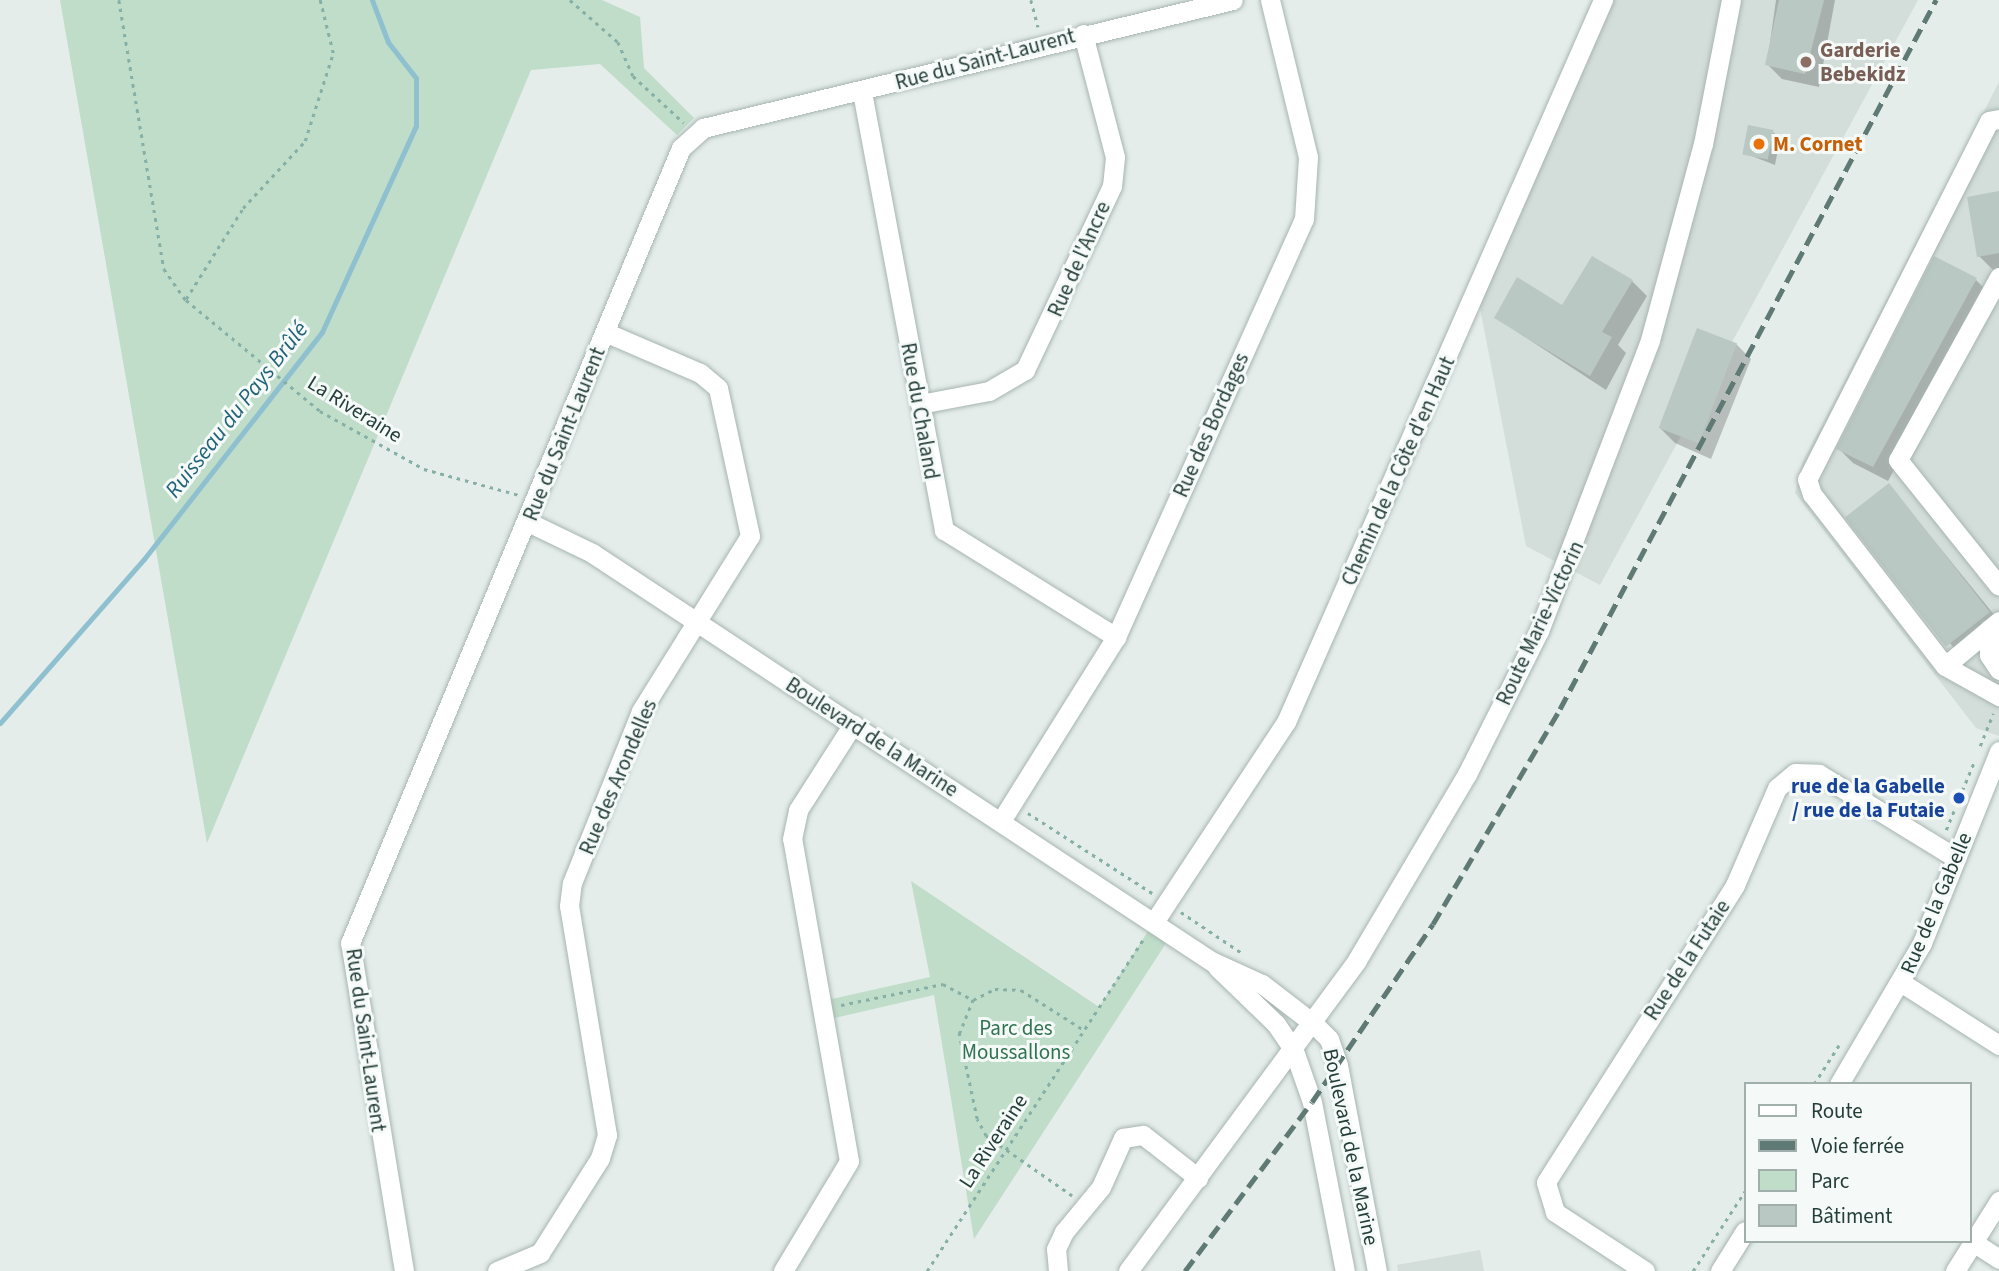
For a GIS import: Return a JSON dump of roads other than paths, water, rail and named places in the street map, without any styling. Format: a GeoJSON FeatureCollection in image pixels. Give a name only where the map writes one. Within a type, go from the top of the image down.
{"type":"FeatureCollection","features":[{"type":"Feature","properties":{"kind":"street","name":"Rue du Saint-Laurent"},"geometry":{"type":"LineString","coordinates":[[404,1271],[350,943],[528,522],[681,148],[692,134],[1083,34],[1233,0]]}},
{"type":"Feature","properties":{"kind":"street","name":"Rue des Bordages"},"geometry":{"type":"LineString","coordinates":[[1001,821],[1116,637],[1308,202],[1308,157],[1270,0]]}},
{"type":"Feature","properties":{"kind":"street","name":"Chemin de la Côte d'en Haut"},"geometry":{"type":"LineString","coordinates":[[1154,922],[1286,722],[1603,0]]}},
{"type":"Feature","properties":{"kind":"street","name":"Route Marie-Victorin"},"geometry":{"type":"LineString","coordinates":[[1128,1271],[1314,1024],[1467,774],[1572,556],[1662,301],[1731,0]]}},
{"type":"Feature","properties":{"kind":"street","name":"Rue de l'Ancre"},"geometry":{"type":"LineString","coordinates":[[920,404],[989,391],[1025,370],[1112,186],[1115,157],[1083,34]]}},
{"type":"Feature","properties":{"kind":"street","name":"Rue du Chaland"},"geometry":{"type":"LineString","coordinates":[[862,92],[938,516],[953,541],[1116,637]]}},
{"type":"Feature","properties":{"kind":"street"},"geometry":{"type":"LineString","coordinates":[[1997,703],[1974,684],[1945,666],[1807,479],[1989,121],[1999,120]]}},
{"type":"Feature","properties":{"kind":"street"},"geometry":{"type":"LineString","coordinates":[[1999,277],[1898,460],[1999,586]]}},
{"type":"Feature","properties":{"kind":"street","name":"Rue des Arondelles"},"geometry":{"type":"LineString","coordinates":[[497,1271],[540,1253],[600,1158],[607,1135],[569,906],[572,883],[642,711],[750,536],[726,404],[700,373],[606,332]]}},
{"type":"Feature","properties":{"kind":"street","name":"Boulevard de la Marine"},"geometry":{"type":"LineString","coordinates":[[528,522],[592,553],[1211,961],[1276,1024],[1294,1051],[1312,1102],[1345,1271]]}},
{"type":"Feature","properties":{"kind":"street"},"geometry":{"type":"LineString","coordinates":[[1945,666],[1994,625]]}},
{"type":"Feature","properties":{"kind":"street"},"geometry":{"type":"LineString","coordinates":[[1994,625],[1989,655],[1999,670]]}},
{"type":"Feature","properties":{"kind":"street"},"geometry":{"type":"LineString","coordinates":[[1966,648],[1974,684]]}},
{"type":"Feature","properties":{"kind":"street"},"geometry":{"type":"LineString","coordinates":[[783,1271],[849,1161],[793,823],[853,724]]}},
{"type":"Feature","properties":{"kind":"street","name":"Rue de la Gabelle"},"geometry":{"type":"LineString","coordinates":[[1840,1082],[1902,983],[1999,751]]}},
{"type":"Feature","properties":{"kind":"street","name":"Rue de la Futaie"},"geometry":{"type":"LineString","coordinates":[[1644,1271],[1555,1212],[1546,1182],[1735,885],[1777,788],[1795,774],[1819,774],[1956,858]]}},
{"type":"Feature","properties":{"kind":"street","name":"Boulevard de la Marine"},"geometry":{"type":"LineString","coordinates":[[1211,961],[1262,984],[1329,1039],[1338,1065],[1377,1271]]}},
{"type":"Feature","properties":{"kind":"street"},"geometry":{"type":"LineString","coordinates":[[1902,983],[1999,1045]]}},
{"type":"Feature","properties":{"kind":"street"},"geometry":{"type":"LineString","coordinates":[[1058,1271],[1056,1249],[1132,1133],[1198,1178]]}},
{"type":"Feature","properties":{"kind":"street"},"geometry":{"type":"LineString","coordinates":[[1955,1271],[1999,1201]]}},
{"type":"Feature","properties":{"kind":"street"},"geometry":{"type":"LineString","coordinates":[[1720,1271],[1744,1233]]}},
{"type":"Feature","properties":{"kind":"street"},"geometry":{"type":"LineString","coordinates":[[1973,1242],[1999,1259]]}},
{"type":"Feature","properties":{"kind":"waterway","name":"Ruisseau du Pays Brûlé"},"geometry":{"type":"LineString","coordinates":[[0,723],[144,559],[322,332],[416,126],[416,78],[388,42],[372,0]]}},
{"type":"Feature","properties":{"kind":"railway"},"geometry":{"type":"LineString","coordinates":[[1185,1271],[1312,1102],[1433,924],[1560,709],[1936,0]]}},
{"type":"Feature","properties":{"kind":"place","name":"Garderie Bebekidz"},"geometry":{"type":"Point","coordinates":[1806,62]}},
{"type":"Feature","properties":{"kind":"place","name":"M. Cornet"},"geometry":{"type":"Point","coordinates":[1759,144]}},
{"type":"Feature","properties":{"kind":"place","name":"rue de la Gabelle / rue de la Futaie"},"geometry":{"type":"Point","coordinates":[1959,798]}},
{"type":"Feature","properties":{"kind":"park label","name":"Parc des Moussallons"},"geometry":{"type":"Point","coordinates":[1016,1040]}}]}
